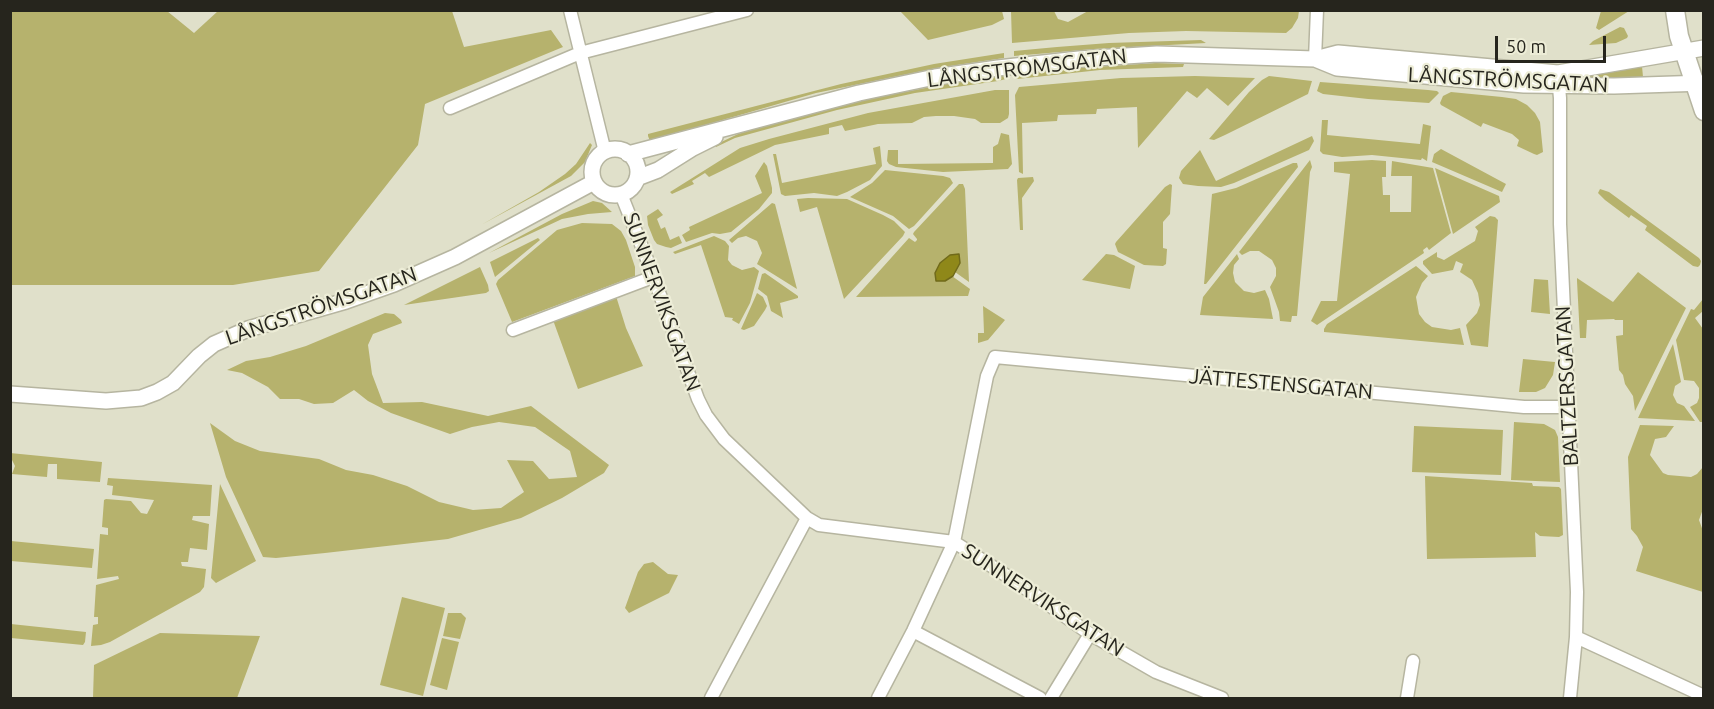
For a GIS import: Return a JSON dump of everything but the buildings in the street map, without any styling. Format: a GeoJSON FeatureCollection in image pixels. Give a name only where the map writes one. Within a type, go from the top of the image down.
{"type":"FeatureCollection","features":[{"type":"Feature","properties":{"kind":"main road"},"geometry":{"type":"LineString","coordinates":[[1675,10],[1679,36],[1699,83],[1704,111]]}},
{"type":"Feature","properties":{"kind":"street"},"geometry":{"type":"LineString","coordinates":[[570,10],[605,152],[597,158],[593,166],[594,182],[607,193],[621,194]]}},
{"type":"Feature","properties":{"kind":"street"},"geometry":{"type":"LineString","coordinates":[[450,108],[580,53],[747,10]]}},
{"type":"Feature","properties":{"kind":"street"},"geometry":{"type":"LineString","coordinates":[[1315,59],[1317,10]]}},
{"type":"Feature","properties":{"kind":"street","name":"LÅNGSTRÖMSGATAN"},"geometry":{"type":"LineString","coordinates":[[1558,79],[1684,50],[1704,48]]}},
{"type":"Feature","properties":{"kind":"street","name":"LÅNGSTRÖMSGATAN"},"geometry":{"type":"LineString","coordinates":[[605,152],[619,150],[628,153],[811,104],[935,77],[1016,65],[1157,54],[1315,59],[1338,53],[1558,79],[1699,83]]}},
{"type":"Feature","properties":{"kind":"street","name":"BALTZERSGATAN"},"geometry":{"type":"LineString","coordinates":[[1558,79],[1559,200],[1577,592],[1576,637],[1570,699]]}},
{"type":"Feature","properties":{"kind":"street","name":"LÅNGSTRÖMSGATAN"},"geometry":{"type":"LineString","coordinates":[[621,194],[629,190],[637,178],[658,170],[693,148],[745,123]]}},
{"type":"Feature","properties":{"kind":"street"},"geometry":{"type":"LineString","coordinates":[[628,153],[637,167],[637,178]]}},
{"type":"Feature","properties":{"kind":"street","name":"LÅNGSTRÖMSGATAN"},"geometry":{"type":"LineString","coordinates":[[10,394],[106,401],[141,398],[173,383],[214,344],[248,329],[346,301],[394,284],[455,257],[594,182]]}},
{"type":"Feature","properties":{"kind":"street","name":"SUNNERVIKSGATAN"},"geometry":{"type":"LineString","coordinates":[[621,194],[706,415],[724,438],[807,518],[819,525],[954,542],[1018,583],[1090,634],[1156,672],[1222,699]]}},
{"type":"Feature","properties":{"kind":"street"},"geometry":{"type":"LineString","coordinates":[[513,330],[653,277]]}},
{"type":"Feature","properties":{"kind":"street","name":"JÄTTESTENSGATAN"},"geometry":{"type":"LineString","coordinates":[[954,542],[987,376],[995,357],[1524,407],[1567,407]]}},
{"type":"Feature","properties":{"kind":"street"},"geometry":{"type":"LineString","coordinates":[[711,699],[807,518]]}},
{"type":"Feature","properties":{"kind":"street"},"geometry":{"type":"LineString","coordinates":[[878,699],[913,631],[954,542]]}},
{"type":"Feature","properties":{"kind":"street"},"geometry":{"type":"LineString","coordinates":[[913,631],[1040,699]]}},
{"type":"Feature","properties":{"kind":"street"},"geometry":{"type":"LineString","coordinates":[[1051,699],[1090,634]]}},
{"type":"Feature","properties":{"kind":"street"},"geometry":{"type":"LineString","coordinates":[[1576,637],[1704,696]]}},
{"type":"Feature","properties":{"kind":"street"},"geometry":{"type":"LineString","coordinates":[[1407,699],[1413,661]]}},
{"type":"Feature","properties":{"kind":"shaded area"},"geometry":{"type":"Polygon","coordinates":[[[11,10],[167,11],[194,33],[218,11],[452,11],[464,47],[551,30],[563,47],[425,104],[418,145],[319,271],[233,285],[11,285],[11,10]]]}},
{"type":"Feature","properties":{"kind":"shaded area"},"geometry":{"type":"Polygon","coordinates":[[[1629,10],[1599,30],[1596,28],[1601,11],[1629,10]]]}},
{"type":"Feature","properties":{"kind":"shaded area"},"geometry":{"type":"Polygon","coordinates":[[[900,11],[1002,11],[1004,19],[992,25],[928,40],[900,11]]]}},
{"type":"Feature","properties":{"kind":"shaded area"},"geometry":{"type":"Polygon","coordinates":[[[1011,11],[1054,11],[1058,19],[1068,22],[1088,11],[1299,11],[1298,18],[1286,33],[1186,31],[1129,33],[1012,43],[1011,11]]]}},
{"type":"Feature","properties":{"kind":"shaded area"},"geometry":{"type":"Polygon","coordinates":[[[1620,27],[1624,28],[1627,38],[1616,43],[1589,45],[1593,41],[1620,27]]]}},
{"type":"Feature","properties":{"kind":"shaded area"},"geometry":{"type":"Polygon","coordinates":[[[1201,40],[1206,43],[1014,56],[1014,51],[1057,47],[1201,40]]]}},
{"type":"Feature","properties":{"kind":"shaded area"},"geometry":{"type":"Polygon","coordinates":[[[1004,53],[1004,58],[937,68],[816,93],[650,141],[648,136],[648,134],[841,84],[934,64],[1004,53]]]}},
{"type":"Feature","properties":{"kind":"shaded area"},"geometry":{"type":"Polygon","coordinates":[[[1156,63],[1184,64],[1183,67],[1100,70],[1017,79],[1015,76],[1016,73],[1156,63]]]}},
{"type":"Feature","properties":{"kind":"shaded area"},"geometry":{"type":"Polygon","coordinates":[[[1642,66],[1643,77],[1590,79],[1590,74],[1642,66]]]}},
{"type":"Feature","properties":{"kind":"shaded area"},"geometry":{"type":"Polygon","coordinates":[[[1004,75],[1006,79],[998,81],[915,93],[837,110],[735,138],[716,147],[715,145],[763,126],[862,100],[1004,75]]]}},
{"type":"Feature","properties":{"kind":"shaded area"},"geometry":{"type":"Polygon","coordinates":[[[1195,76],[1255,78],[1228,106],[1207,88],[1197,98],[1187,91],[1138,148],[1137,107],[1097,109],[1096,114],[1058,115],[1057,121],[1022,123],[1023,174],[1019,172],[1015,95],[1019,87],[1121,78],[1195,76]]]}},
{"type":"Feature","properties":{"kind":"shaded area"},"geometry":{"type":"Polygon","coordinates":[[[1269,76],[1312,81],[1308,94],[1214,140],[1209,139],[1249,92],[1269,76]]]}},
{"type":"Feature","properties":{"kind":"shaded area"},"geometry":{"type":"Polygon","coordinates":[[[1320,82],[1428,90],[1439,93],[1429,103],[1368,99],[1323,94],[1317,91],[1320,82]]]}},
{"type":"Feature","properties":{"kind":"shaded area"},"geometry":{"type":"Polygon","coordinates":[[[995,90],[1009,90],[1008,118],[1000,123],[981,123],[975,119],[936,116],[924,117],[912,123],[878,124],[845,131],[842,125],[829,128],[829,134],[775,145],[709,177],[705,173],[692,181],[694,184],[672,194],[670,192],[740,148],[868,113],[995,90]]]}},
{"type":"Feature","properties":{"kind":"shaded area"},"geometry":{"type":"Polygon","coordinates":[[[1451,92],[1516,99],[1527,105],[1540,122],[1543,152],[1534,154],[1517,146],[1519,140],[1512,134],[1483,123],[1481,127],[1441,105],[1443,96],[1451,92]]]}},
{"type":"Feature","properties":{"kind":"shaded area"},"geometry":{"type":"Polygon","coordinates":[[[1322,120],[1328,120],[1327,135],[1420,144],[1423,124],[1431,126],[1427,161],[1422,158],[1421,160],[1372,155],[1342,157],[1323,154],[1320,151],[1322,120]]]}},
{"type":"Feature","properties":{"kind":"shaded area"},"geometry":{"type":"Polygon","coordinates":[[[1001,133],[1009,135],[1012,164],[1008,169],[943,172],[896,167],[887,161],[888,150],[898,150],[898,164],[993,163],[993,147],[998,144],[1001,133]]]}},
{"type":"Feature","properties":{"kind":"shaded area"},"geometry":{"type":"Polygon","coordinates":[[[1312,136],[1314,141],[1309,150],[1234,183],[1221,187],[1198,186],[1183,184],[1179,178],[1181,171],[1200,150],[1216,181],[1312,136]]]}},
{"type":"Feature","properties":{"kind":"shaded area"},"geometry":{"type":"Polygon","coordinates":[[[590,143],[592,145],[585,162],[571,176],[481,225],[539,192],[565,174],[576,164],[590,143]]]}},
{"type":"Feature","properties":{"kind":"shaded area"},"geometry":{"type":"Polygon","coordinates":[[[880,146],[882,166],[870,180],[847,192],[837,196],[814,193],[785,196],[781,194],[773,154],[776,154],[782,183],[876,164],[873,148],[880,146]]]}},
{"type":"Feature","properties":{"kind":"shaded area"},"geometry":{"type":"Polygon","coordinates":[[[1441,149],[1506,184],[1502,192],[1432,162],[1434,154],[1441,149]]]}},
{"type":"Feature","properties":{"kind":"shaded area"},"geometry":{"type":"Polygon","coordinates":[[[1310,160],[1312,167],[1297,316],[1292,316],[1291,322],[1280,321],[1270,287],[1276,276],[1276,268],[1272,260],[1259,251],[1250,251],[1242,255],[1239,252],[1310,160]]]}},
{"type":"Feature","properties":{"kind":"shaded area"},"geometry":{"type":"Polygon","coordinates":[[[1386,161],[1386,177],[1382,177],[1383,195],[1390,195],[1390,212],[1411,212],[1412,176],[1391,176],[1392,161],[1433,168],[1451,233],[1429,250],[1427,247],[1423,250],[1424,253],[1317,325],[1311,321],[1321,301],[1337,301],[1350,174],[1334,172],[1334,162],[1386,161]]]}},
{"type":"Feature","properties":{"kind":"shaded area"},"geometry":{"type":"Polygon","coordinates":[[[764,162],[767,166],[772,193],[759,209],[731,232],[712,233],[686,242],[682,235],[690,230],[689,227],[762,193],[755,176],[764,162]]]}},
{"type":"Feature","properties":{"kind":"shaded area"},"geometry":{"type":"Polygon","coordinates":[[[1297,163],[1298,167],[1204,284],[1212,194],[1236,188],[1297,163]]]}},
{"type":"Feature","properties":{"kind":"shaded area"},"geometry":{"type":"Polygon","coordinates":[[[1435,168],[1499,196],[1500,202],[1453,234],[1435,168]]]}},
{"type":"Feature","properties":{"kind":"shaded area"},"geometry":{"type":"Polygon","coordinates":[[[885,170],[943,176],[950,178],[953,183],[909,229],[893,216],[850,197],[872,183],[885,170]]]}},
{"type":"Feature","properties":{"kind":"shaded area"},"geometry":{"type":"Polygon","coordinates":[[[1033,177],[1034,181],[1022,198],[1023,230],[1020,230],[1017,180],[1033,177]]]}},
{"type":"Feature","properties":{"kind":"shaded area"},"geometry":{"type":"Polygon","coordinates":[[[959,184],[963,184],[965,189],[969,282],[955,272],[960,263],[952,276],[970,289],[968,296],[856,297],[909,238],[915,242],[917,240],[914,232],[959,184]]]}},
{"type":"Feature","properties":{"kind":"shaded area"},"geometry":{"type":"Polygon","coordinates":[[[1170,184],[1172,185],[1170,214],[1163,222],[1163,248],[1167,249],[1166,264],[1163,266],[1144,265],[1118,252],[1116,242],[1170,184]]]}},
{"type":"Feature","properties":{"kind":"shaded area"},"geometry":{"type":"Polygon","coordinates":[[[1600,189],[1609,192],[1699,258],[1700,265],[1693,266],[1645,230],[1647,226],[1631,215],[1629,218],[1605,200],[1598,193],[1600,189]]]}},
{"type":"Feature","properties":{"kind":"shaded area"},"geometry":{"type":"Polygon","coordinates":[[[797,199],[847,199],[894,221],[905,232],[844,299],[817,207],[800,212],[797,199]]]}},
{"type":"Feature","properties":{"kind":"shaded area"},"geometry":{"type":"Polygon","coordinates":[[[593,201],[602,203],[612,212],[562,219],[489,253],[562,214],[593,201]]]}},
{"type":"Feature","properties":{"kind":"shaded area"},"geometry":{"type":"Polygon","coordinates":[[[772,203],[775,204],[797,289],[757,264],[762,253],[757,241],[746,236],[732,243],[729,240],[772,203]]]}},
{"type":"Feature","properties":{"kind":"shaded area"},"geometry":{"type":"Polygon","coordinates":[[[658,209],[663,215],[657,219],[661,229],[665,227],[670,240],[679,236],[682,243],[671,248],[657,244],[654,240],[647,216],[658,209]]]}},
{"type":"Feature","properties":{"kind":"shaded area"},"geometry":{"type":"Polygon","coordinates":[[[1490,216],[1498,220],[1488,347],[1471,345],[1466,325],[1477,313],[1480,305],[1472,280],[1460,272],[1463,264],[1456,261],[1453,270],[1432,274],[1423,261],[1437,252],[1437,257],[1444,260],[1475,241],[1478,231],[1475,227],[1490,216]]]}},
{"type":"Feature","properties":{"kind":"shaded area"},"geometry":{"type":"Polygon","coordinates":[[[582,223],[612,224],[621,231],[635,267],[635,276],[512,322],[496,284],[498,280],[557,230],[582,223]]]}},
{"type":"Feature","properties":{"kind":"shaded area"},"geometry":{"type":"Polygon","coordinates":[[[714,236],[725,241],[729,246],[728,260],[732,265],[742,270],[754,267],[759,271],[750,303],[739,324],[732,320],[733,318],[725,317],[701,245],[675,254],[673,252],[714,236]]]}},
{"type":"Feature","properties":{"kind":"shaded area"},"geometry":{"type":"Polygon","coordinates":[[[538,238],[540,240],[495,277],[490,262],[538,238]]]}},
{"type":"Feature","properties":{"kind":"shaded area"},"geometry":{"type":"Polygon","coordinates":[[[959,254],[960,263],[953,276],[945,281],[936,281],[935,273],[940,263],[950,255],[959,254]]]}},
{"type":"Feature","properties":{"kind":"shaded area"},"geometry":{"type":"Polygon","coordinates":[[[1106,254],[1114,255],[1135,266],[1130,289],[1082,280],[1106,254]]]}},
{"type":"Feature","properties":{"kind":"shaded area"},"geometry":{"type":"Polygon","coordinates":[[[1237,254],[1239,259],[1234,265],[1233,273],[1235,282],[1244,291],[1254,293],[1265,290],[1273,319],[1200,315],[1203,297],[1237,254]]]}},
{"type":"Feature","properties":{"kind":"shaded area"},"geometry":{"type":"Polygon","coordinates":[[[1416,266],[1428,276],[1416,297],[1419,314],[1432,327],[1451,330],[1460,328],[1464,345],[1324,332],[1327,324],[1416,266]]]}},
{"type":"Feature","properties":{"kind":"shaded area"},"geometry":{"type":"Polygon","coordinates":[[[480,267],[488,285],[489,291],[486,293],[404,305],[480,267]]]}},
{"type":"Feature","properties":{"kind":"shaded area"},"geometry":{"type":"Polygon","coordinates":[[[1638,272],[1686,308],[1635,411],[1633,396],[1619,370],[1616,336],[1623,335],[1623,320],[1587,320],[1586,338],[1580,338],[1577,278],[1613,302],[1638,272]]]}},
{"type":"Feature","properties":{"kind":"shaded area"},"geometry":{"type":"Polygon","coordinates":[[[765,273],[798,296],[798,298],[780,303],[783,318],[771,311],[767,296],[758,289],[762,274],[765,273]]]}},
{"type":"Feature","properties":{"kind":"shaded area"},"geometry":{"type":"Polygon","coordinates":[[[1534,279],[1548,280],[1550,314],[1531,312],[1534,279]]]}},
{"type":"Feature","properties":{"kind":"shaded area"},"geometry":{"type":"Polygon","coordinates":[[[757,293],[763,297],[767,306],[754,326],[741,329],[757,293]]]}},
{"type":"Feature","properties":{"kind":"shaded area"},"geometry":{"type":"Polygon","coordinates":[[[616,296],[626,328],[643,366],[578,389],[553,320],[616,296]]]}},
{"type":"Feature","properties":{"kind":"shaded area"},"geometry":{"type":"Polygon","coordinates":[[[1703,299],[1703,311],[1695,318],[1703,329],[1703,422],[1700,422],[1690,407],[1697,403],[1699,388],[1694,381],[1684,380],[1676,340],[1691,309],[1694,310],[1703,299]]]}},
{"type":"Feature","properties":{"kind":"shaded area"},"geometry":{"type":"Polygon","coordinates":[[[983,306],[1005,320],[988,340],[978,343],[978,333],[984,333],[983,306]]]}},
{"type":"Feature","properties":{"kind":"shaded area"},"geometry":{"type":"Polygon","coordinates":[[[385,313],[394,314],[402,323],[373,334],[368,345],[372,374],[383,403],[422,402],[488,416],[531,406],[609,465],[604,473],[562,498],[521,518],[448,539],[276,558],[263,557],[226,477],[210,423],[235,441],[260,451],[319,459],[346,470],[373,475],[407,486],[439,502],[473,510],[501,508],[524,492],[507,460],[533,461],[549,479],[577,477],[570,451],[535,427],[499,422],[450,434],[391,413],[368,401],[354,390],[333,403],[314,404],[299,399],[280,399],[268,387],[242,373],[227,370],[246,361],[270,357],[306,346],[385,313]]]}},
{"type":"Feature","properties":{"kind":"shaded area"},"geometry":{"type":"Polygon","coordinates":[[[1673,344],[1681,382],[1675,386],[1673,395],[1677,403],[1684,406],[1695,421],[1638,418],[1673,344]]]}},
{"type":"Feature","properties":{"kind":"shaded area"},"geometry":{"type":"Polygon","coordinates":[[[1523,359],[1555,362],[1553,375],[1545,388],[1536,392],[1519,392],[1523,359]]]}},
{"type":"Feature","properties":{"kind":"shaded area"},"geometry":{"type":"Polygon","coordinates":[[[1514,422],[1544,424],[1555,430],[1558,437],[1560,482],[1511,480],[1514,422]]]}},
{"type":"Feature","properties":{"kind":"shaded area"},"geometry":{"type":"Polygon","coordinates":[[[1640,425],[1674,426],[1666,437],[1655,439],[1650,455],[1663,473],[1691,477],[1703,467],[1703,509],[1699,520],[1703,531],[1703,592],[1636,571],[1643,547],[1631,529],[1628,457],[1640,425]]]}},
{"type":"Feature","properties":{"kind":"shaded area"},"geometry":{"type":"Polygon","coordinates":[[[1414,426],[1503,430],[1501,475],[1412,472],[1414,426]]]}},
{"type":"Feature","properties":{"kind":"shaded area"},"geometry":{"type":"Polygon","coordinates":[[[10,453],[102,462],[100,482],[57,479],[57,464],[48,464],[47,477],[12,474],[15,466],[10,453]]]}},
{"type":"Feature","properties":{"kind":"shaded area"},"geometry":{"type":"Polygon","coordinates":[[[1425,476],[1559,487],[1561,489],[1563,535],[1559,537],[1540,536],[1535,532],[1536,557],[1427,559],[1425,476]]]}},
{"type":"Feature","properties":{"kind":"shaded area"},"geometry":{"type":"Polygon","coordinates":[[[108,478],[212,485],[210,516],[193,516],[192,520],[209,524],[207,550],[190,548],[188,562],[181,562],[182,566],[206,569],[204,587],[200,592],[110,642],[91,646],[93,625],[98,624],[98,617],[94,617],[96,585],[119,579],[118,576],[97,579],[100,534],[108,535],[108,528],[102,527],[104,500],[131,501],[141,513],[147,514],[154,500],[112,495],[113,486],[107,485],[108,478]]]}},
{"type":"Feature","properties":{"kind":"shaded area"},"geometry":{"type":"Polygon","coordinates":[[[220,484],[256,561],[216,583],[211,578],[220,484]]]}},
{"type":"Feature","properties":{"kind":"shaded area"},"geometry":{"type":"Polygon","coordinates":[[[11,541],[94,549],[92,568],[11,561],[11,541]]]}},
{"type":"Feature","properties":{"kind":"shaded area"},"geometry":{"type":"Polygon","coordinates":[[[653,562],[668,574],[678,575],[669,593],[629,613],[625,608],[638,572],[644,564],[653,562]]]}},
{"type":"Feature","properties":{"kind":"shaded area"},"geometry":{"type":"Polygon","coordinates":[[[402,597],[445,608],[423,696],[380,685],[402,597]]]}},
{"type":"Feature","properties":{"kind":"shaded area"},"geometry":{"type":"Polygon","coordinates":[[[448,613],[461,613],[466,618],[460,639],[443,636],[448,613]]]}},
{"type":"Feature","properties":{"kind":"shaded area"},"geometry":{"type":"Polygon","coordinates":[[[11,624],[86,632],[85,642],[83,645],[11,638],[11,624]]]}},
{"type":"Feature","properties":{"kind":"shaded area"},"geometry":{"type":"Polygon","coordinates":[[[160,633],[260,636],[237,698],[93,698],[94,665],[160,633]]]}},
{"type":"Feature","properties":{"kind":"shaded area"},"geometry":{"type":"Polygon","coordinates":[[[442,638],[459,642],[447,690],[430,685],[442,638]]]}}]}
